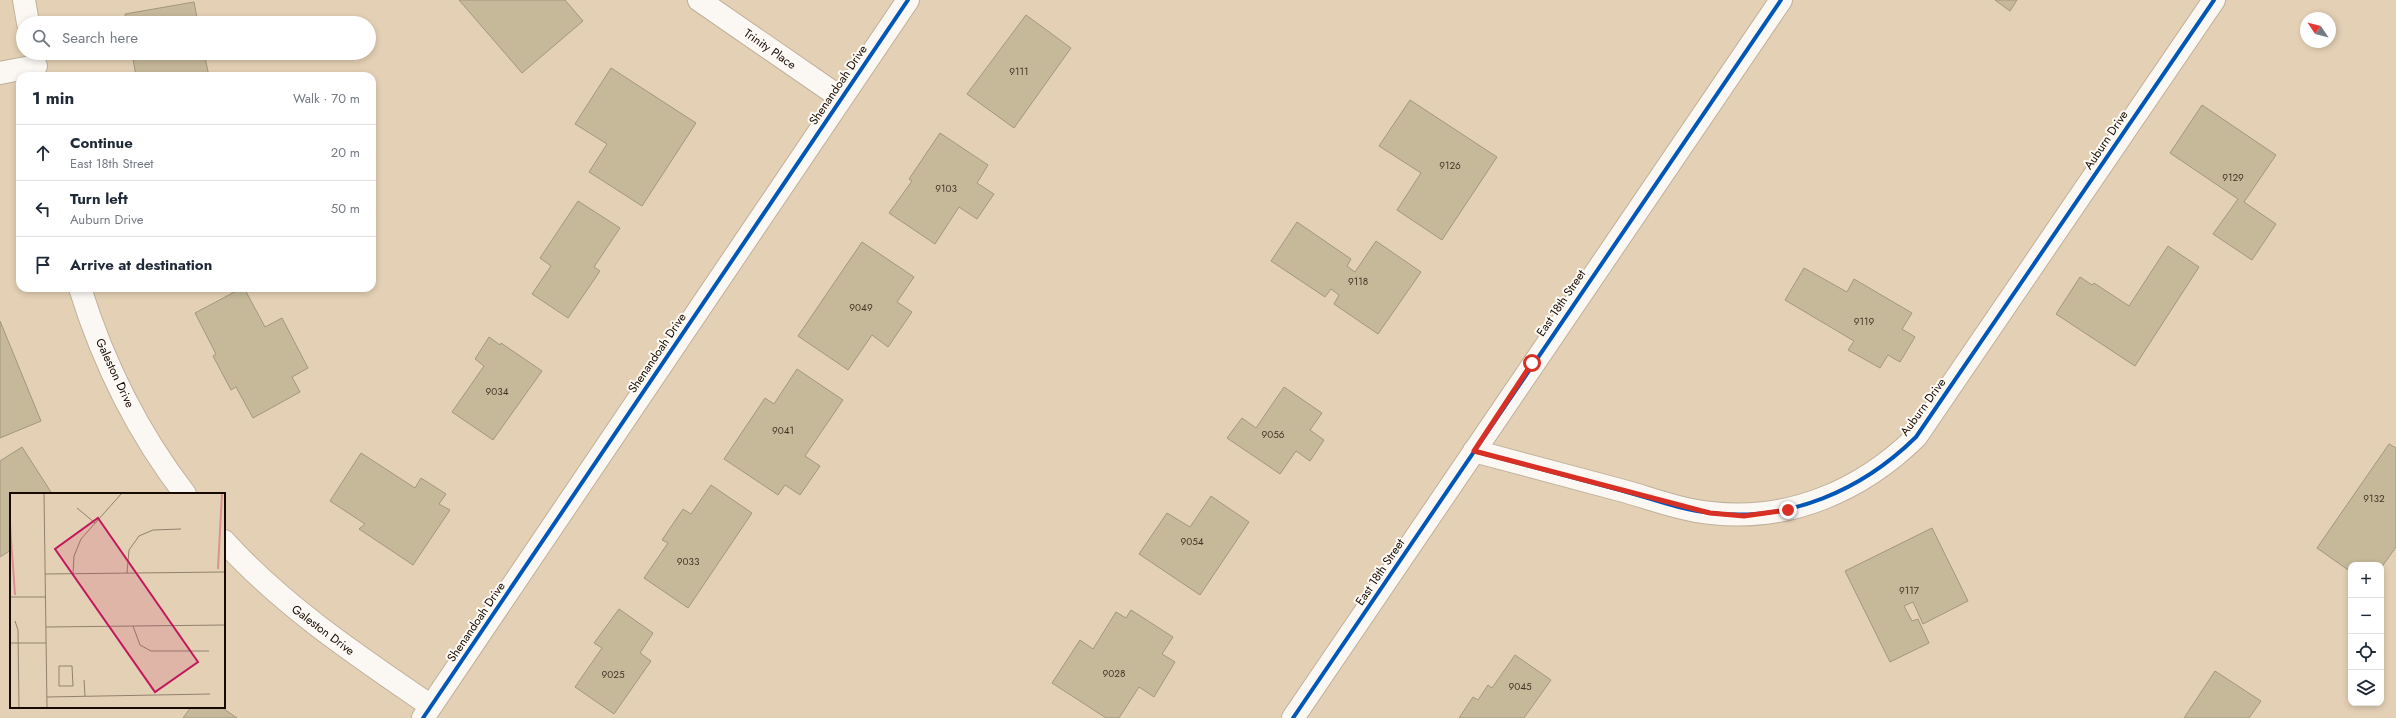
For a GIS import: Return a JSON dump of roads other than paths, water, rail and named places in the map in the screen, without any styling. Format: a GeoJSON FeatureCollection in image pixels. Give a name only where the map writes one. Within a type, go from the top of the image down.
{"type":"FeatureCollection","features":[{"type":"Feature","properties":{"kind":"street"},"geometry":{"type":"LineString","coordinates":[[24,0],[27,16]]}},
{"type":"Feature","properties":{"kind":"street","name":"Trinity Place"},"geometry":{"type":"LineString","coordinates":[[699,0],[841,98]]}},
{"type":"Feature","properties":{"kind":"street","name":"Shenandoah Drive"},"geometry":{"type":"LineString","coordinates":[[427,712],[908,0]]}},
{"type":"Feature","properties":{"kind":"street","name":"East 18th Street"},"geometry":{"type":"LineString","coordinates":[[1293,718],[1781,0]]}},
{"type":"Feature","properties":{"kind":"street","name":"Auburn Drive"},"geometry":{"type":"LineString","coordinates":[[1474,451],[1690,509],[1737,515],[1770,514],[1788,510],[1824,499],[1857,483],[1903,450],[1916,436],[2214,0]]}},
{"type":"Feature","properties":{"kind":"street"},"geometry":{"type":"LineString","coordinates":[[0,73],[35,65]]}},
{"type":"Feature","properties":{"kind":"street","name":"Galeston Drive"},"geometry":{"type":"LineString","coordinates":[[81,292],[100,344],[124,396],[159,458],[184,493]]}},
{"type":"Feature","properties":{"kind":"street","name":"Galeston Drive"},"geometry":{"type":"LineString","coordinates":[[225,542],[294,608],[427,712]]}}]}
